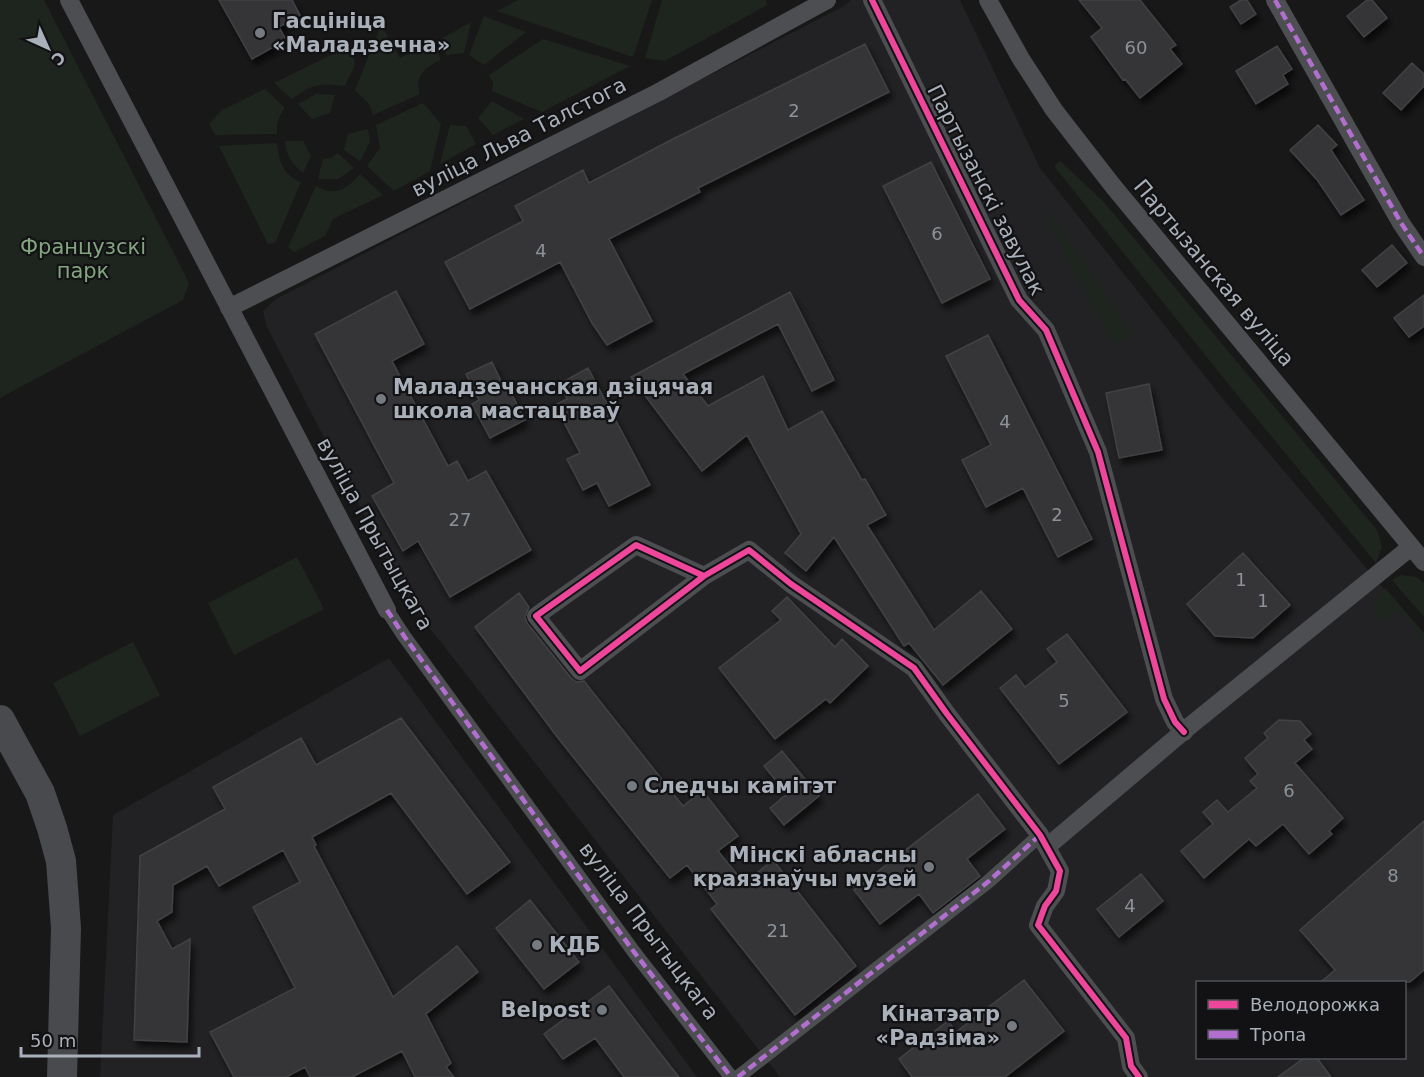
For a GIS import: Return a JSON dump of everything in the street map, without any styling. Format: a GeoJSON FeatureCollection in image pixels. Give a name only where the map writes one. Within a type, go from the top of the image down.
{"type":"FeatureCollection","features":[{"type":"Feature","properties":{"kind":"main road"},"geometry":{"type":"LineString","coordinates":[[0,720],[40,793],[61,861],[66,928],[62,1077]]}},
{"type":"Feature","properties":{"kind":"street","name":"вуліца Прытыцкага"},"geometry":{"type":"LineString","coordinates":[[69,0],[387,610],[634,952],[731,1077]]}},
{"type":"Feature","properties":{"kind":"street","name":"вуліца Льва Талстога"},"geometry":{"type":"LineString","coordinates":[[229,308],[659,92],[827,0]]}},
{"type":"Feature","properties":{"kind":"street","name":"Партызанскі завулак"},"geometry":{"type":"LineString","coordinates":[[872,0],[1019,300],[1046,330],[1098,452],[1164,699],[1175,722],[1184,732]]}},
{"type":"Feature","properties":{"kind":"street","name":"Партызанская вуліца"},"geometry":{"type":"LineString","coordinates":[[988,0],[1021,59],[1054,110],[1113,186],[1424,562]]}},
{"type":"Feature","properties":{"kind":"street"},"geometry":{"type":"LineString","coordinates":[[1275,0],[1401,223],[1424,257]]}},
{"type":"Feature","properties":{"kind":"street"},"geometry":{"type":"LineString","coordinates":[[704,576],[636,545],[536,616],[580,671],[704,576],[749,550],[791,584],[914,668],[1044,841],[1060,872],[1056,891],[1045,906],[1038,925],[1126,1038],[1131,1066],[1138,1077]]}},
{"type":"Feature","properties":{"kind":"street"},"geometry":{"type":"LineString","coordinates":[[738,1077],[1184,732],[1411,547]]}},
{"type":"Feature","properties":{"kind":"shaded area"},"geometry":{"type":"Polygon","coordinates":[[[851,0],[960,0],[1040,168],[1223,399],[1424,636],[1424,1077],[780,1077],[408,600],[267,327],[263,311],[276,299],[844,6],[851,0]]]}},
{"type":"Feature","properties":{"kind":"shaded area"},"geometry":{"type":"Polygon","coordinates":[[[389,658],[697,1077],[100,1077],[113,815],[389,658]]]}},
{"type":"Feature","properties":{"kind":"green space","name":"Французскі парк"},"geometry":{"type":"Polygon","coordinates":[[[0,0],[44,0],[189,283],[183,300],[0,398],[0,0]]]}},
{"type":"Feature","properties":{"kind":"green space"},"geometry":{"type":"Polygon","coordinates":[[[518,0],[652,0],[633,57],[497,11],[518,0]]]}},
{"type":"Feature","properties":{"kind":"green space"},"geometry":{"type":"Polygon","coordinates":[[[662,0],[766,0],[767,5],[665,61],[645,58],[662,0]]]}},
{"type":"Feature","properties":{"kind":"green space"},"geometry":{"type":"Polygon","coordinates":[[[484,16],[526,32],[484,65],[469,55],[484,16]]]}},
{"type":"Feature","properties":{"kind":"green space"},"geometry":{"type":"Polygon","coordinates":[[[471,22],[464,53],[446,55],[441,39],[471,22]]]}},
{"type":"Feature","properties":{"kind":"green space"},"geometry":{"type":"Polygon","coordinates":[[[381,25],[400,58],[433,42],[441,60],[423,72],[419,82],[420,94],[373,115],[369,104],[355,90],[381,25]]]}},
{"type":"Feature","properties":{"kind":"green space"},"geometry":{"type":"Polygon","coordinates":[[[543,39],[630,66],[542,112],[492,91],[493,83],[489,75],[543,39]]]}},
{"type":"Feature","properties":{"kind":"green space"},"geometry":{"type":"Polygon","coordinates":[[[351,45],[355,65],[345,86],[317,85],[292,99],[274,83],[351,45]]]}},
{"type":"Feature","properties":{"kind":"green space"},"geometry":{"type":"Polygon","coordinates":[[[265,89],[285,108],[278,120],[277,134],[215,135],[209,124],[222,110],[265,89]]]}},
{"type":"Feature","properties":{"kind":"green space"},"geometry":{"type":"Polygon","coordinates":[[[316,94],[335,95],[330,113],[312,119],[298,104],[316,94]]]}},
{"type":"Feature","properties":{"kind":"green space"},"geometry":{"type":"Polygon","coordinates":[[[492,101],[524,119],[493,135],[478,118],[492,101]]]}},
{"type":"Feature","properties":{"kind":"green space"},"geometry":{"type":"Polygon","coordinates":[[[423,103],[441,124],[430,171],[394,191],[367,166],[380,148],[376,125],[423,103]]]}},
{"type":"Feature","properties":{"kind":"green space"},"geometry":{"type":"Polygon","coordinates":[[[450,125],[466,126],[476,144],[440,164],[450,125]]]}},
{"type":"Feature","properties":{"kind":"green space"},"geometry":{"type":"Polygon","coordinates":[[[368,129],[370,142],[360,161],[344,150],[348,134],[368,129]]]}},
{"type":"Feature","properties":{"kind":"green space"},"geometry":{"type":"Polygon","coordinates":[[[285,141],[303,141],[311,156],[303,173],[290,159],[285,141]]]}},
{"type":"Feature","properties":{"kind":"green space"},"geometry":{"type":"Polygon","coordinates":[[[277,143],[279,156],[286,171],[301,182],[275,243],[268,244],[219,146],[277,143]]]}},
{"type":"Feature","properties":{"kind":"green space"},"geometry":{"type":"Polygon","coordinates":[[[338,153],[354,168],[338,179],[318,179],[323,159],[331,158],[338,153]]]}},
{"type":"Feature","properties":{"kind":"green space"},"geometry":{"type":"Polygon","coordinates":[[[1060,161],[1103,201],[1377,530],[1382,547],[1376,563],[1234,391],[1054,166],[1060,161]]]}},
{"type":"Feature","properties":{"kind":"green space"},"geometry":{"type":"Polygon","coordinates":[[[360,174],[383,195],[333,219],[325,236],[294,252],[288,247],[316,186],[329,191],[340,190],[360,174]]]}},
{"type":"Feature","properties":{"kind":"green space"},"geometry":{"type":"Polygon","coordinates":[[[1040,200],[1133,335],[1114,344],[1068,261],[1040,200]]]}},
{"type":"Feature","properties":{"kind":"green space"},"geometry":{"type":"Polygon","coordinates":[[[297,557],[324,609],[234,655],[208,603],[297,557]]]}},
{"type":"Feature","properties":{"kind":"green space"},"geometry":{"type":"Polygon","coordinates":[[[1401,575],[1416,577],[1424,583],[1424,617],[1392,580],[1401,575]]]}},
{"type":"Feature","properties":{"kind":"green space"},"geometry":{"type":"Polygon","coordinates":[[[1385,588],[1424,633],[1424,640],[1399,610],[1384,621],[1374,612],[1373,604],[1385,588]]]}},
{"type":"Feature","properties":{"kind":"green space"},"geometry":{"type":"Polygon","coordinates":[[[133,642],[160,695],[80,736],[53,683],[133,642]]]}},
{"type":"Feature","properties":{"kind":"building","name":"Гасцініца «Маладзечна»"},"geometry":{"type":"Polygon","coordinates":[[[219,0],[292,0],[300,15],[279,27],[286,40],[252,59],[219,0]]]}},
{"type":"Feature","properties":{"kind":"building"},"geometry":{"type":"Polygon","coordinates":[[[1079,0],[1140,0],[1176,45],[1170,49],[1182,64],[1140,98],[1125,79],[1123,80],[1091,37],[1102,28],[1079,0]]]}},
{"type":"Feature","properties":{"kind":"building"},"geometry":{"type":"Polygon","coordinates":[[[1241,0],[1247,0],[1256,14],[1241,24],[1230,7],[1241,0]]]}},
{"type":"Feature","properties":{"kind":"building"},"geometry":{"type":"Polygon","coordinates":[[[1367,0],[1372,0],[1387,18],[1364,37],[1347,16],[1367,0]]]}},
{"type":"Feature","properties":{"kind":"building"},"geometry":{"type":"Polygon","coordinates":[[[865,44],[889,92],[698,188],[700,192],[609,239],[652,321],[607,345],[592,323],[560,262],[470,309],[445,262],[523,221],[515,206],[583,170],[589,183],[865,44]]]}},
{"type":"Feature","properties":{"kind":"building"},"geometry":{"type":"Polygon","coordinates":[[[1277,46],[1292,69],[1283,75],[1288,84],[1256,104],[1236,71],[1277,46]]]}},
{"type":"Feature","properties":{"kind":"building"},"geometry":{"type":"Polygon","coordinates":[[[1412,63],[1424,74],[1424,86],[1401,110],[1383,93],[1412,63]]]}},
{"type":"Feature","properties":{"kind":"building"},"geometry":{"type":"Polygon","coordinates":[[[1318,125],[1337,145],[1331,150],[1364,200],[1341,215],[1318,181],[1290,150],[1318,125]]]}},
{"type":"Feature","properties":{"kind":"building"},"geometry":{"type":"Polygon","coordinates":[[[931,162],[990,279],[942,303],[883,186],[931,162]]]}},
{"type":"Feature","properties":{"kind":"building"},"geometry":{"type":"Polygon","coordinates":[[[1392,245],[1407,263],[1377,287],[1362,270],[1392,245]]]}},
{"type":"Feature","properties":{"kind":"building"},"geometry":{"type":"Polygon","coordinates":[[[396,291],[424,344],[392,361],[448,466],[457,461],[468,481],[486,471],[531,550],[450,597],[418,541],[403,551],[372,496],[394,483],[315,334],[396,291]]]}},
{"type":"Feature","properties":{"kind":"building"},"geometry":{"type":"Polygon","coordinates":[[[790,292],[834,380],[812,391],[778,324],[683,374],[708,406],[763,376],[788,430],[822,411],[862,480],[865,479],[886,515],[867,525],[934,630],[981,591],[1012,629],[943,685],[909,643],[904,646],[834,537],[806,571],[785,553],[801,534],[747,435],[702,471],[631,377],[790,292]]]}},
{"type":"Feature","properties":{"kind":"building"},"geometry":{"type":"Polygon","coordinates":[[[1424,295],[1424,326],[1409,337],[1394,318],[1424,295]]]}},
{"type":"Feature","properties":{"kind":"building"},"geometry":{"type":"Polygon","coordinates":[[[988,335],[1092,539],[1058,557],[1023,488],[986,507],[962,460],[991,445],[946,356],[988,335]]]}},
{"type":"Feature","properties":{"kind":"building"},"geometry":{"type":"Polygon","coordinates":[[[492,362],[504,387],[507,385],[525,420],[490,438],[472,404],[479,400],[466,374],[492,362]]]}},
{"type":"Feature","properties":{"kind":"building"},"geometry":{"type":"Polygon","coordinates":[[[588,368],[650,485],[609,506],[597,483],[583,490],[567,459],[580,453],[555,405],[567,399],[559,384],[588,368]]]}},
{"type":"Feature","properties":{"kind":"building"},"geometry":{"type":"Polygon","coordinates":[[[1149,384],[1162,450],[1119,458],[1106,393],[1149,384]]]}},
{"type":"Feature","properties":{"kind":"building"},"geometry":{"type":"Polygon","coordinates":[[[1243,553],[1290,605],[1253,638],[1215,636],[1187,604],[1243,553]]]}},
{"type":"Feature","properties":{"kind":"building"},"geometry":{"type":"Polygon","coordinates":[[[519,593],[529,607],[525,617],[527,623],[571,678],[576,682],[584,681],[683,806],[703,791],[738,836],[718,851],[744,883],[773,860],[856,966],[795,1015],[711,909],[717,904],[687,865],[670,878],[558,738],[475,627],[519,593]]]}},
{"type":"Feature","properties":{"kind":"building"},"geometry":{"type":"Polygon","coordinates":[[[787,597],[835,647],[842,639],[868,666],[830,703],[826,699],[775,739],[719,668],[781,620],[772,611],[787,597]]]}},
{"type":"Feature","properties":{"kind":"building"},"geometry":{"type":"Polygon","coordinates":[[[1067,634],[1127,712],[1059,764],[1000,688],[1016,675],[1025,687],[1057,662],[1047,649],[1067,634]]]}},
{"type":"Feature","properties":{"kind":"building"},"geometry":{"type":"Polygon","coordinates":[[[401,718],[510,862],[467,894],[391,793],[312,837],[316,845],[314,846],[393,997],[457,946],[478,972],[426,1014],[451,1063],[446,1067],[454,1077],[415,1077],[402,1051],[352,1077],[310,1077],[305,1067],[286,1077],[234,1077],[210,1032],[295,988],[253,907],[300,882],[283,850],[219,886],[207,866],[173,885],[172,912],[157,921],[172,949],[190,939],[187,1042],[134,1040],[140,856],[225,809],[213,787],[301,738],[316,765],[401,718]]]}},
{"type":"Feature","properties":{"kind":"building"},"geometry":{"type":"Polygon","coordinates":[[[1279,720],[1300,721],[1311,734],[1304,740],[1312,749],[1295,763],[1343,818],[1329,831],[1332,834],[1309,854],[1283,824],[1256,846],[1249,839],[1204,878],[1181,851],[1213,824],[1203,812],[1217,800],[1228,812],[1257,788],[1250,781],[1258,774],[1245,758],[1268,738],[1264,733],[1279,720]]]}},
{"type":"Feature","properties":{"kind":"building"},"geometry":{"type":"Polygon","coordinates":[[[782,751],[819,796],[784,825],[770,808],[787,794],[764,766],[782,751]]]}},
{"type":"Feature","properties":{"kind":"building","name":"Мінскі абласны краязнаўчы музей"},"geometry":{"type":"Polygon","coordinates":[[[978,794],[1005,829],[967,859],[980,876],[933,913],[919,894],[880,924],[854,890],[978,794]]]}},
{"type":"Feature","properties":{"kind":"building"},"geometry":{"type":"Polygon","coordinates":[[[1424,821],[1424,970],[1410,982],[1322,981],[1335,970],[1300,930],[1424,821]]]}},
{"type":"Feature","properties":{"kind":"building"},"geometry":{"type":"Polygon","coordinates":[[[1141,874],[1163,901],[1119,937],[1097,909],[1141,874]]]}},
{"type":"Feature","properties":{"kind":"building","name":"КДБ"},"geometry":{"type":"Polygon","coordinates":[[[530,900],[579,962],[544,989],[496,928],[530,900]]]}},
{"type":"Feature","properties":{"kind":"building","name":"Кінатэатр «Радзіма»"},"geometry":{"type":"Polygon","coordinates":[[[1024,980],[1064,1031],[1005,1077],[912,1077],[899,1059],[948,1021],[956,1032],[1024,980]]]}},
{"type":"Feature","properties":{"kind":"building","name":"Belpost"},"geometry":{"type":"Polygon","coordinates":[[[609,986],[679,1077],[624,1077],[595,1038],[563,1059],[544,1034],[609,986]]]}},
{"type":"Feature","properties":{"kind":"building"},"geometry":{"type":"Polygon","coordinates":[[[1303,1059],[1318,1059],[1331,1077],[1278,1077],[1303,1059]]]}},
{"type":"Feature","properties":{"kind":"marked path"},"geometry":{"type":"LineString","coordinates":[[1275,0],[1401,223],[1424,257]]}},
{"type":"Feature","properties":{"kind":"marked path"},"geometry":{"type":"LineString","coordinates":[[387,610],[634,952],[731,1077]]}},
{"type":"Feature","properties":{"kind":"marked path"},"geometry":{"type":"LineString","coordinates":[[738,1077],[989,881],[1040,835]]}},
{"type":"Feature","properties":{"kind":"cycle path"},"geometry":{"type":"LineString","coordinates":[[872,0],[1019,300],[1046,330],[1098,452],[1164,699],[1175,722],[1184,732]]}},
{"type":"Feature","properties":{"kind":"cycle path"},"geometry":{"type":"LineString","coordinates":[[704,576],[636,545],[536,616],[580,671],[704,576],[749,550],[791,584],[914,668],[1040,835],[1060,871],[1056,891],[1045,906],[1038,925],[1126,1038],[1131,1066],[1139,1077]]}},
{"type":"Feature","properties":{"kind":"place","name":"Гасцініца «Маладзечна»"},"geometry":{"type":"Point","coordinates":[260,33]}},
{"type":"Feature","properties":{"kind":"place","name":"Маладзечанская дзіцячая школа мастацтваў"},"geometry":{"type":"Point","coordinates":[381,399]}},
{"type":"Feature","properties":{"kind":"place","name":"Следчы камітэт"},"geometry":{"type":"Point","coordinates":[632,786]}},
{"type":"Feature","properties":{"kind":"place","name":"Мінскі абласны краязнаўчы музей"},"geometry":{"type":"Point","coordinates":[929,867]}},
{"type":"Feature","properties":{"kind":"place","name":"КДБ"},"geometry":{"type":"Point","coordinates":[537,945]}},
{"type":"Feature","properties":{"kind":"place","name":"Belpost"},"geometry":{"type":"Point","coordinates":[602,1010]}},
{"type":"Feature","properties":{"kind":"place","name":"Кінатэатр «Радзіма»"},"geometry":{"type":"Point","coordinates":[1012,1026]}}]}
